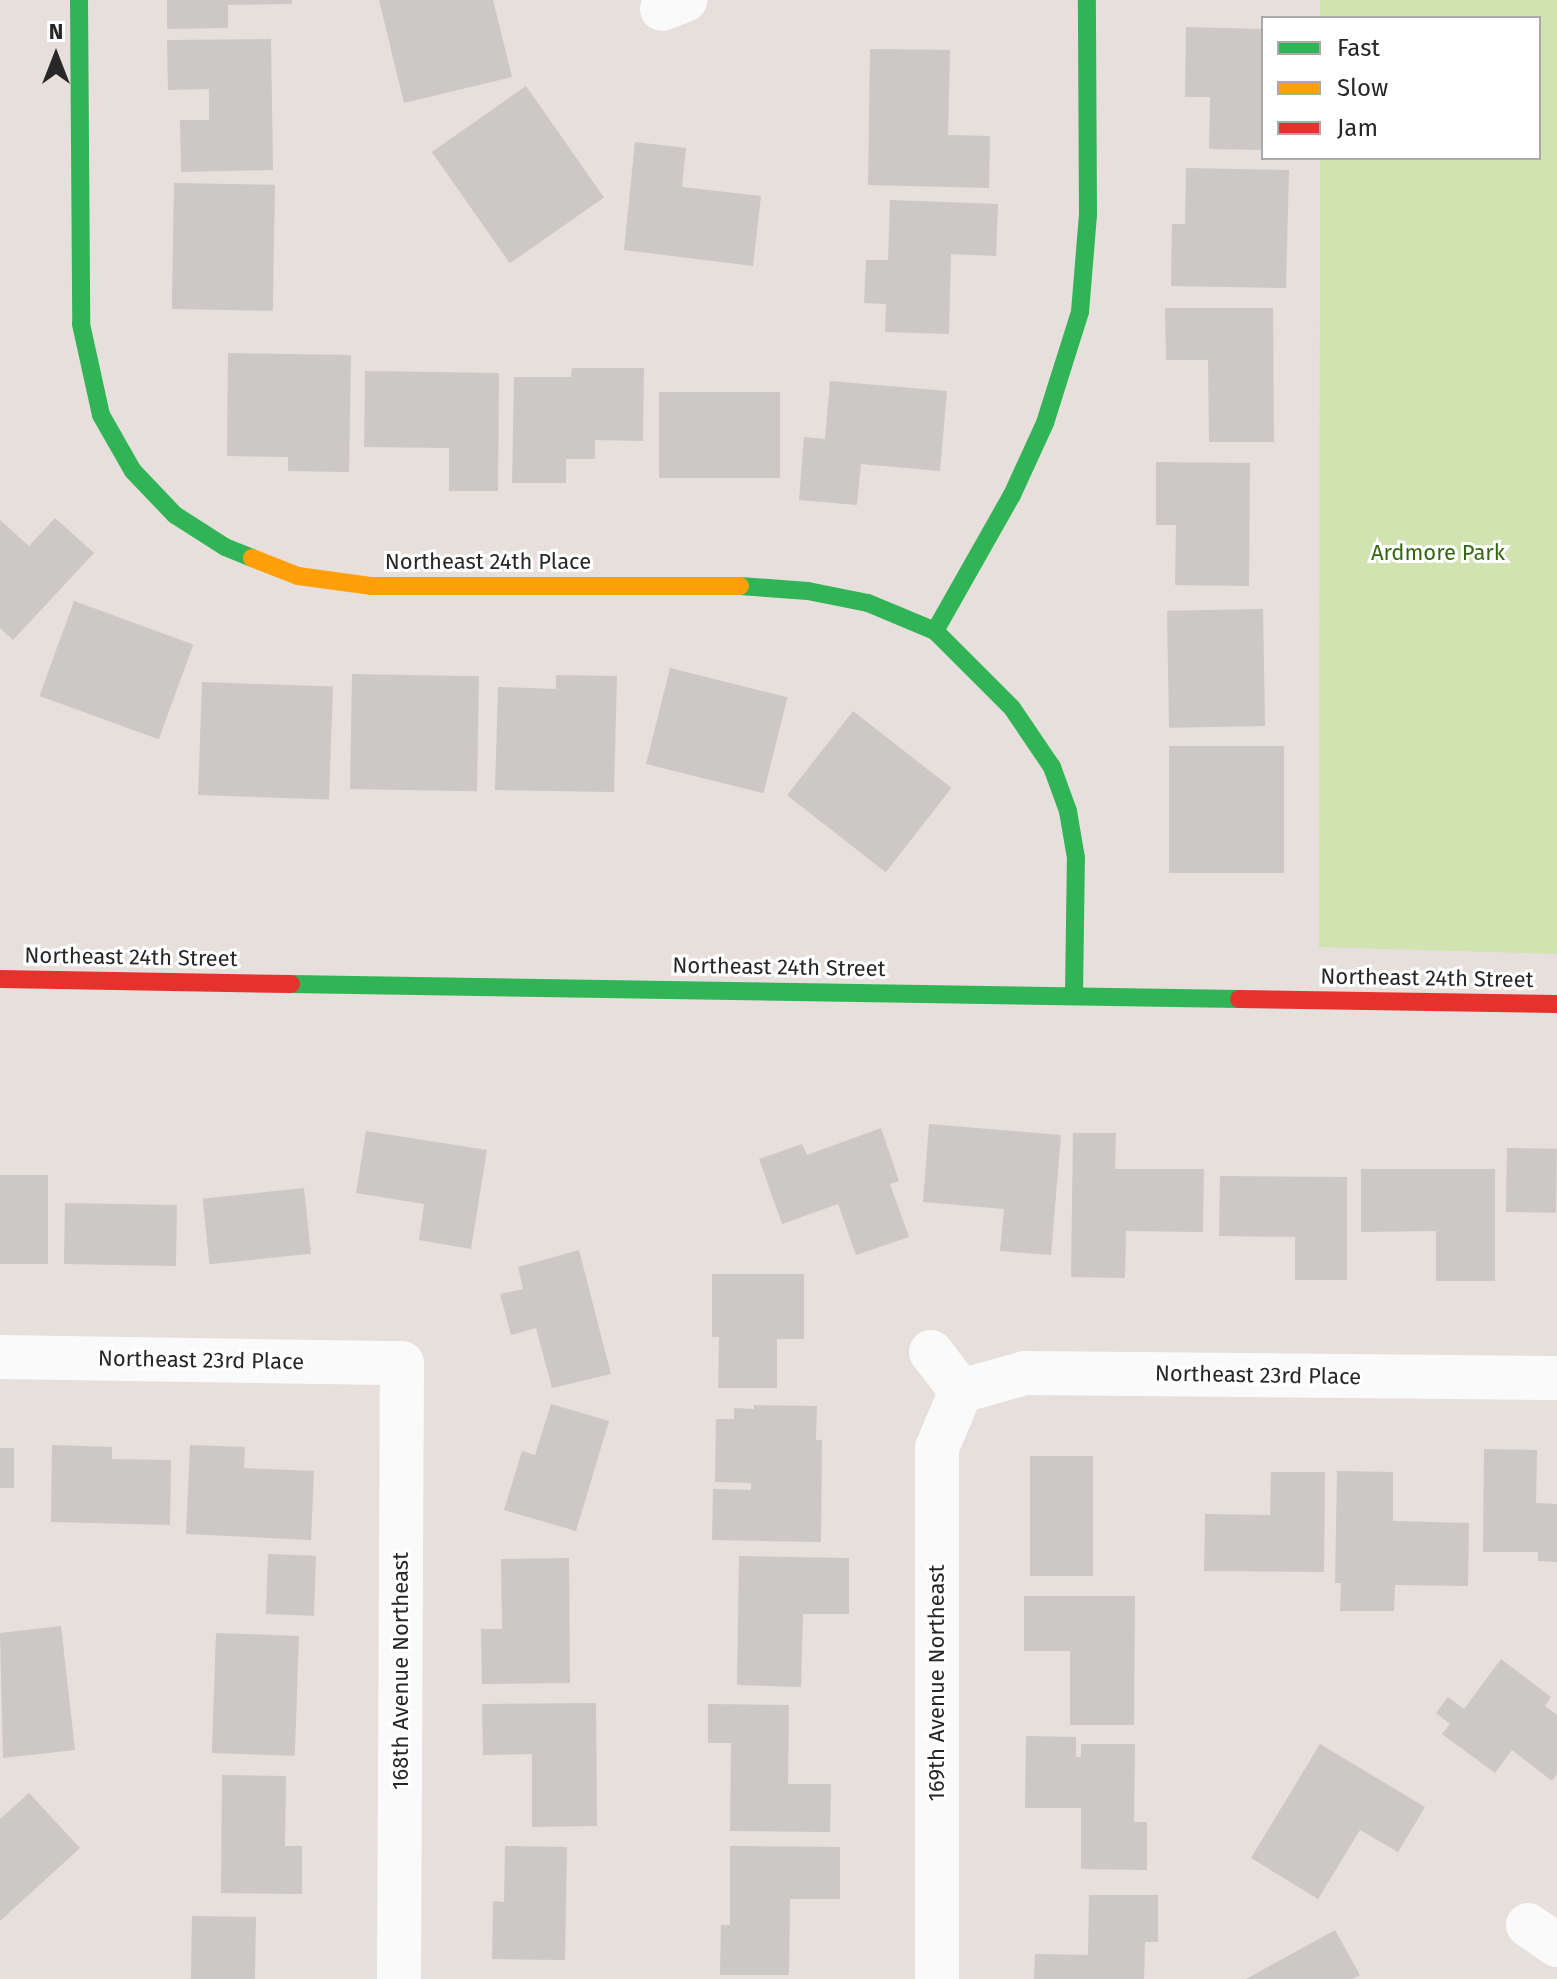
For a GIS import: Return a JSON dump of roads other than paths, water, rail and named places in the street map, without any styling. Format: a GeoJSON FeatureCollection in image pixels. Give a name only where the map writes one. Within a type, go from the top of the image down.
{"type":"FeatureCollection","features":[{"type":"Feature","properties":{"kind":"street","name":"Northeast 24th Place"},"geometry":{"type":"LineString","coordinates":[[79,0],[81,324],[101,415],[133,471],[175,515],[225,547],[298,576],[372,586],[731,585],[808,591],[868,603],[935,631]]}},
{"type":"Feature","properties":{"kind":"street"},"geometry":{"type":"LineString","coordinates":[[1074,995],[1076,858],[1068,811],[1052,767],[1012,708],[935,631],[1019,481],[1045,423],[1080,312],[1088,215],[1087,0]]}},
{"type":"Feature","properties":{"kind":"street","name":"Northeast 24th Street"},"geometry":{"type":"LineString","coordinates":[[0,979],[1557,1004]]}},
{"type":"Feature","properties":{"kind":"street"},"geometry":{"type":"LineString","coordinates":[[931,1352],[961,1391]]}},
{"type":"Feature","properties":{"kind":"street","name":"Northeast 23rd Place"},"geometry":{"type":"LineString","coordinates":[[0,1357],[402,1363]]}},
{"type":"Feature","properties":{"kind":"street","name":"168th Avenue Northeast"},"geometry":{"type":"LineString","coordinates":[[399,1979],[402,1363]]}},
{"type":"Feature","properties":{"kind":"street","name":"Northeast 23rd Place"},"geometry":{"type":"LineString","coordinates":[[961,1391],[1025,1373],[1557,1378]]}},
{"type":"Feature","properties":{"kind":"street","name":"169th Avenue Northeast"},"geometry":{"type":"LineString","coordinates":[[937,1979],[937,1448],[961,1391]]}},
{"type":"Feature","properties":{"kind":"park label","name":"Ardmore Park"},"geometry":{"type":"Point","coordinates":[1438,553]}}]}
